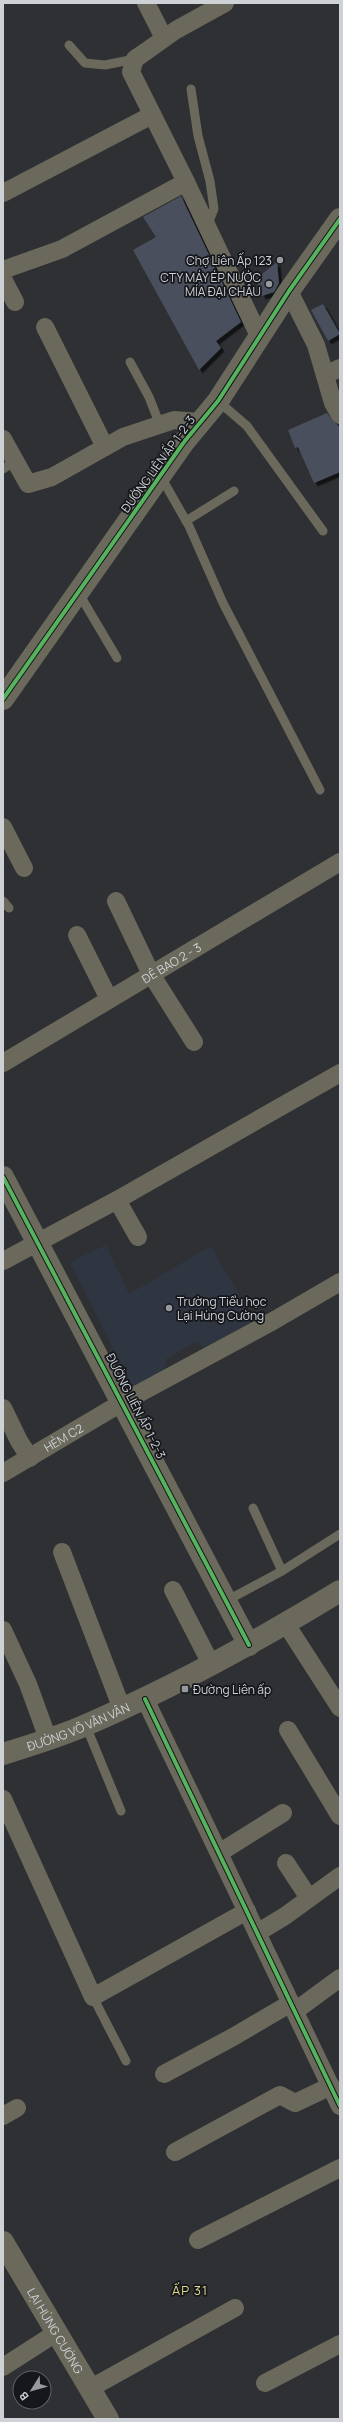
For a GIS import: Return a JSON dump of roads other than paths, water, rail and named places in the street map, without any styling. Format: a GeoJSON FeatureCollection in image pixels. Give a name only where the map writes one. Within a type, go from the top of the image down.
{"type":"FeatureCollection","features":[{"type":"Feature","properties":{"kind":"street"},"geometry":{"type":"LineString","coordinates":[[146,3],[164,38]]}},
{"type":"Feature","properties":{"kind":"street"},"geometry":{"type":"LineString","coordinates":[[221,4],[164,38],[135,60],[131,72],[186,182],[259,336]]}},
{"type":"Feature","properties":{"kind":"street"},"geometry":{"type":"LineString","coordinates":[[3,193],[152,115]]}},
{"type":"Feature","properties":{"kind":"street"},"geometry":{"type":"LineString","coordinates":[[3,270],[62,249],[186,182]]}},
{"type":"Feature","properties":{"kind":"street","name":"ĐƯỜNG LIÊN ẤP 1-2-3"},"geometry":{"type":"LineString","coordinates":[[3,699],[199,422],[218,401],[289,291],[340,219]]}},
{"type":"Feature","properties":{"kind":"street"},"geometry":{"type":"LineString","coordinates":[[3,279],[15,302]]}},
{"type":"Feature","properties":{"kind":"street"},"geometry":{"type":"LineString","coordinates":[[289,291],[316,346],[333,372],[334,403],[340,415]]}},
{"type":"Feature","properties":{"kind":"street"},"geometry":{"type":"LineString","coordinates":[[45,327],[105,447]]}},
{"type":"Feature","properties":{"kind":"street"},"geometry":{"type":"LineString","coordinates":[[3,439],[9,465],[28,484],[52,477],[123,437],[174,420],[199,422]]}},
{"type":"Feature","properties":{"kind":"street"},"geometry":{"type":"LineString","coordinates":[[3,827],[24,868]]}},
{"type":"Feature","properties":{"kind":"street","name":"ĐÊ BAO 2 - 3"},"geometry":{"type":"LineString","coordinates":[[3,1063],[340,862]]}},
{"type":"Feature","properties":{"kind":"street"},"geometry":{"type":"LineString","coordinates":[[116,901],[151,974],[194,1042]]}},
{"type":"Feature","properties":{"kind":"street"},"geometry":{"type":"LineString","coordinates":[[77,935],[109,999]]}},
{"type":"Feature","properties":{"kind":"street"},"geometry":{"type":"LineString","coordinates":[[3,1261],[117,1200],[340,1072]]}},
{"type":"Feature","properties":{"kind":"street","name":"ĐƯỜNG LIÊN ẤP 1-2-3"},"geometry":{"type":"LineString","coordinates":[[3,1177],[123,1402],[249,1645]]}},
{"type":"Feature","properties":{"kind":"street"},"geometry":{"type":"LineString","coordinates":[[117,1200],[138,1237]]}},
{"type":"Feature","properties":{"kind":"street","name":"HẺM C2"},"geometry":{"type":"LineString","coordinates":[[3,1473],[123,1402],[273,1321],[340,1282]]}},
{"type":"Feature","properties":{"kind":"street"},"geometry":{"type":"LineString","coordinates":[[3,1408],[19,1441],[30,1458]]}},
{"type":"Feature","properties":{"kind":"street"},"geometry":{"type":"LineString","coordinates":[[62,1552],[122,1709]]}},
{"type":"Feature","properties":{"kind":"street"},"geometry":{"type":"LineString","coordinates":[[173,1590],[211,1664]]}},
{"type":"Feature","properties":{"kind":"street","name":"ĐƯỜNG VÕ VĂN VÂN"},"geometry":{"type":"LineString","coordinates":[[3,1754],[86,1725],[145,1699],[249,1645],[340,1591]]}},
{"type":"Feature","properties":{"kind":"street"},"geometry":{"type":"LineString","coordinates":[[286,1624],[340,1708]]}},
{"type":"Feature","properties":{"kind":"street"},"geometry":{"type":"LineString","coordinates":[[3,1630],[28,1684],[48,1739]]}},
{"type":"Feature","properties":{"kind":"street"},"geometry":{"type":"LineString","coordinates":[[145,1699],[332,2086],[340,2106]]}},
{"type":"Feature","properties":{"kind":"street"},"geometry":{"type":"LineString","coordinates":[[288,1730],[331,1804],[340,1816]]}},
{"type":"Feature","properties":{"kind":"street"},"geometry":{"type":"LineString","coordinates":[[3,1799],[94,1997],[247,1912]]}},
{"type":"Feature","properties":{"kind":"street"},"geometry":{"type":"LineString","coordinates":[[219,1853],[283,1813]]}},
{"type":"Feature","properties":{"kind":"street"},"geometry":{"type":"LineString","coordinates":[[286,1863],[309,1898]]}},
{"type":"Feature","properties":{"kind":"street"},"geometry":{"type":"LineString","coordinates":[[257,1933],[340,1876]]}},
{"type":"Feature","properties":{"kind":"street"},"geometry":{"type":"LineString","coordinates":[[164,2074],[293,2007],[340,1978]]}},
{"type":"Feature","properties":{"kind":"street"},"geometry":{"type":"LineString","coordinates":[[175,2152],[280,2095],[295,2103],[332,2086]]}},
{"type":"Feature","properties":{"kind":"street"},"geometry":{"type":"LineString","coordinates":[[198,2240],[340,2168]]}},
{"type":"Feature","properties":{"kind":"street","name":"LẠI HÙNG CƯỜNG"},"geometry":{"type":"LineString","coordinates":[[3,2242],[107,2419]]}},
{"type":"Feature","properties":{"kind":"street"},"geometry":{"type":"LineString","coordinates":[[89,2390],[235,2308]]}},
{"type":"Feature","properties":{"kind":"street"},"geometry":{"type":"LineString","coordinates":[[3,2367],[56,2333]]}},
{"type":"Feature","properties":{"kind":"street"},"geometry":{"type":"LineString","coordinates":[[265,2383],[340,2344]]}},
{"type":"Feature","properties":{"kind":"lane"},"geometry":{"type":"LineString","coordinates":[[69,45],[85,63],[105,65],[135,60]]}},
{"type":"Feature","properties":{"kind":"lane"},"geometry":{"type":"LineString","coordinates":[[192,89],[198,136],[210,181],[214,209],[207,226]]}},
{"type":"Feature","properties":{"kind":"lane"},"geometry":{"type":"LineString","coordinates":[[130,362],[149,397],[160,424]]}},
{"type":"Feature","properties":{"kind":"lane"},"geometry":{"type":"LineString","coordinates":[[218,401],[247,426],[323,531]]}},
{"type":"Feature","properties":{"kind":"lane"},"geometry":{"type":"LineString","coordinates":[[161,475],[186,521],[223,603],[320,790]]}},
{"type":"Feature","properties":{"kind":"lane"},"geometry":{"type":"LineString","coordinates":[[186,521],[234,491]]}},
{"type":"Feature","properties":{"kind":"lane"},"geometry":{"type":"LineString","coordinates":[[78,592],[117,658]]}},
{"type":"Feature","properties":{"kind":"lane"},"geometry":{"type":"LineString","coordinates":[[253,1508],[282,1571]]}},
{"type":"Feature","properties":{"kind":"lane"},"geometry":{"type":"LineString","coordinates":[[226,1601],[282,1571],[340,1534]]}},
{"type":"Feature","properties":{"kind":"lane"},"geometry":{"type":"LineString","coordinates":[[86,1725],[121,1811]]}},
{"type":"Feature","properties":{"kind":"lane"},"geometry":{"type":"LineString","coordinates":[[94,1997],[126,2061]]}},
{"type":"Feature","properties":{"kind":"place","name":"Chợ Liên Ấp 123"},"geometry":{"type":"Point","coordinates":[280,260]}},
{"type":"Feature","properties":{"kind":"place","name":"CTY MÁY ÉP NƯỚC MÍA ĐẠI CHÂU"},"geometry":{"type":"Point","coordinates":[269,284]}},
{"type":"Feature","properties":{"kind":"place","name":"Trường Tiểu học Lại Hùng Cường"},"geometry":{"type":"Point","coordinates":[169,1308]}},
{"type":"Feature","properties":{"kind":"place","name":"Đường Liên ấp"},"geometry":{"type":"Point","coordinates":[185,1689]}},
{"type":"Feature","properties":{"kind":"district","name":"ẤP 31"},"geometry":{"type":"Point","coordinates":[190,2290]}}]}
